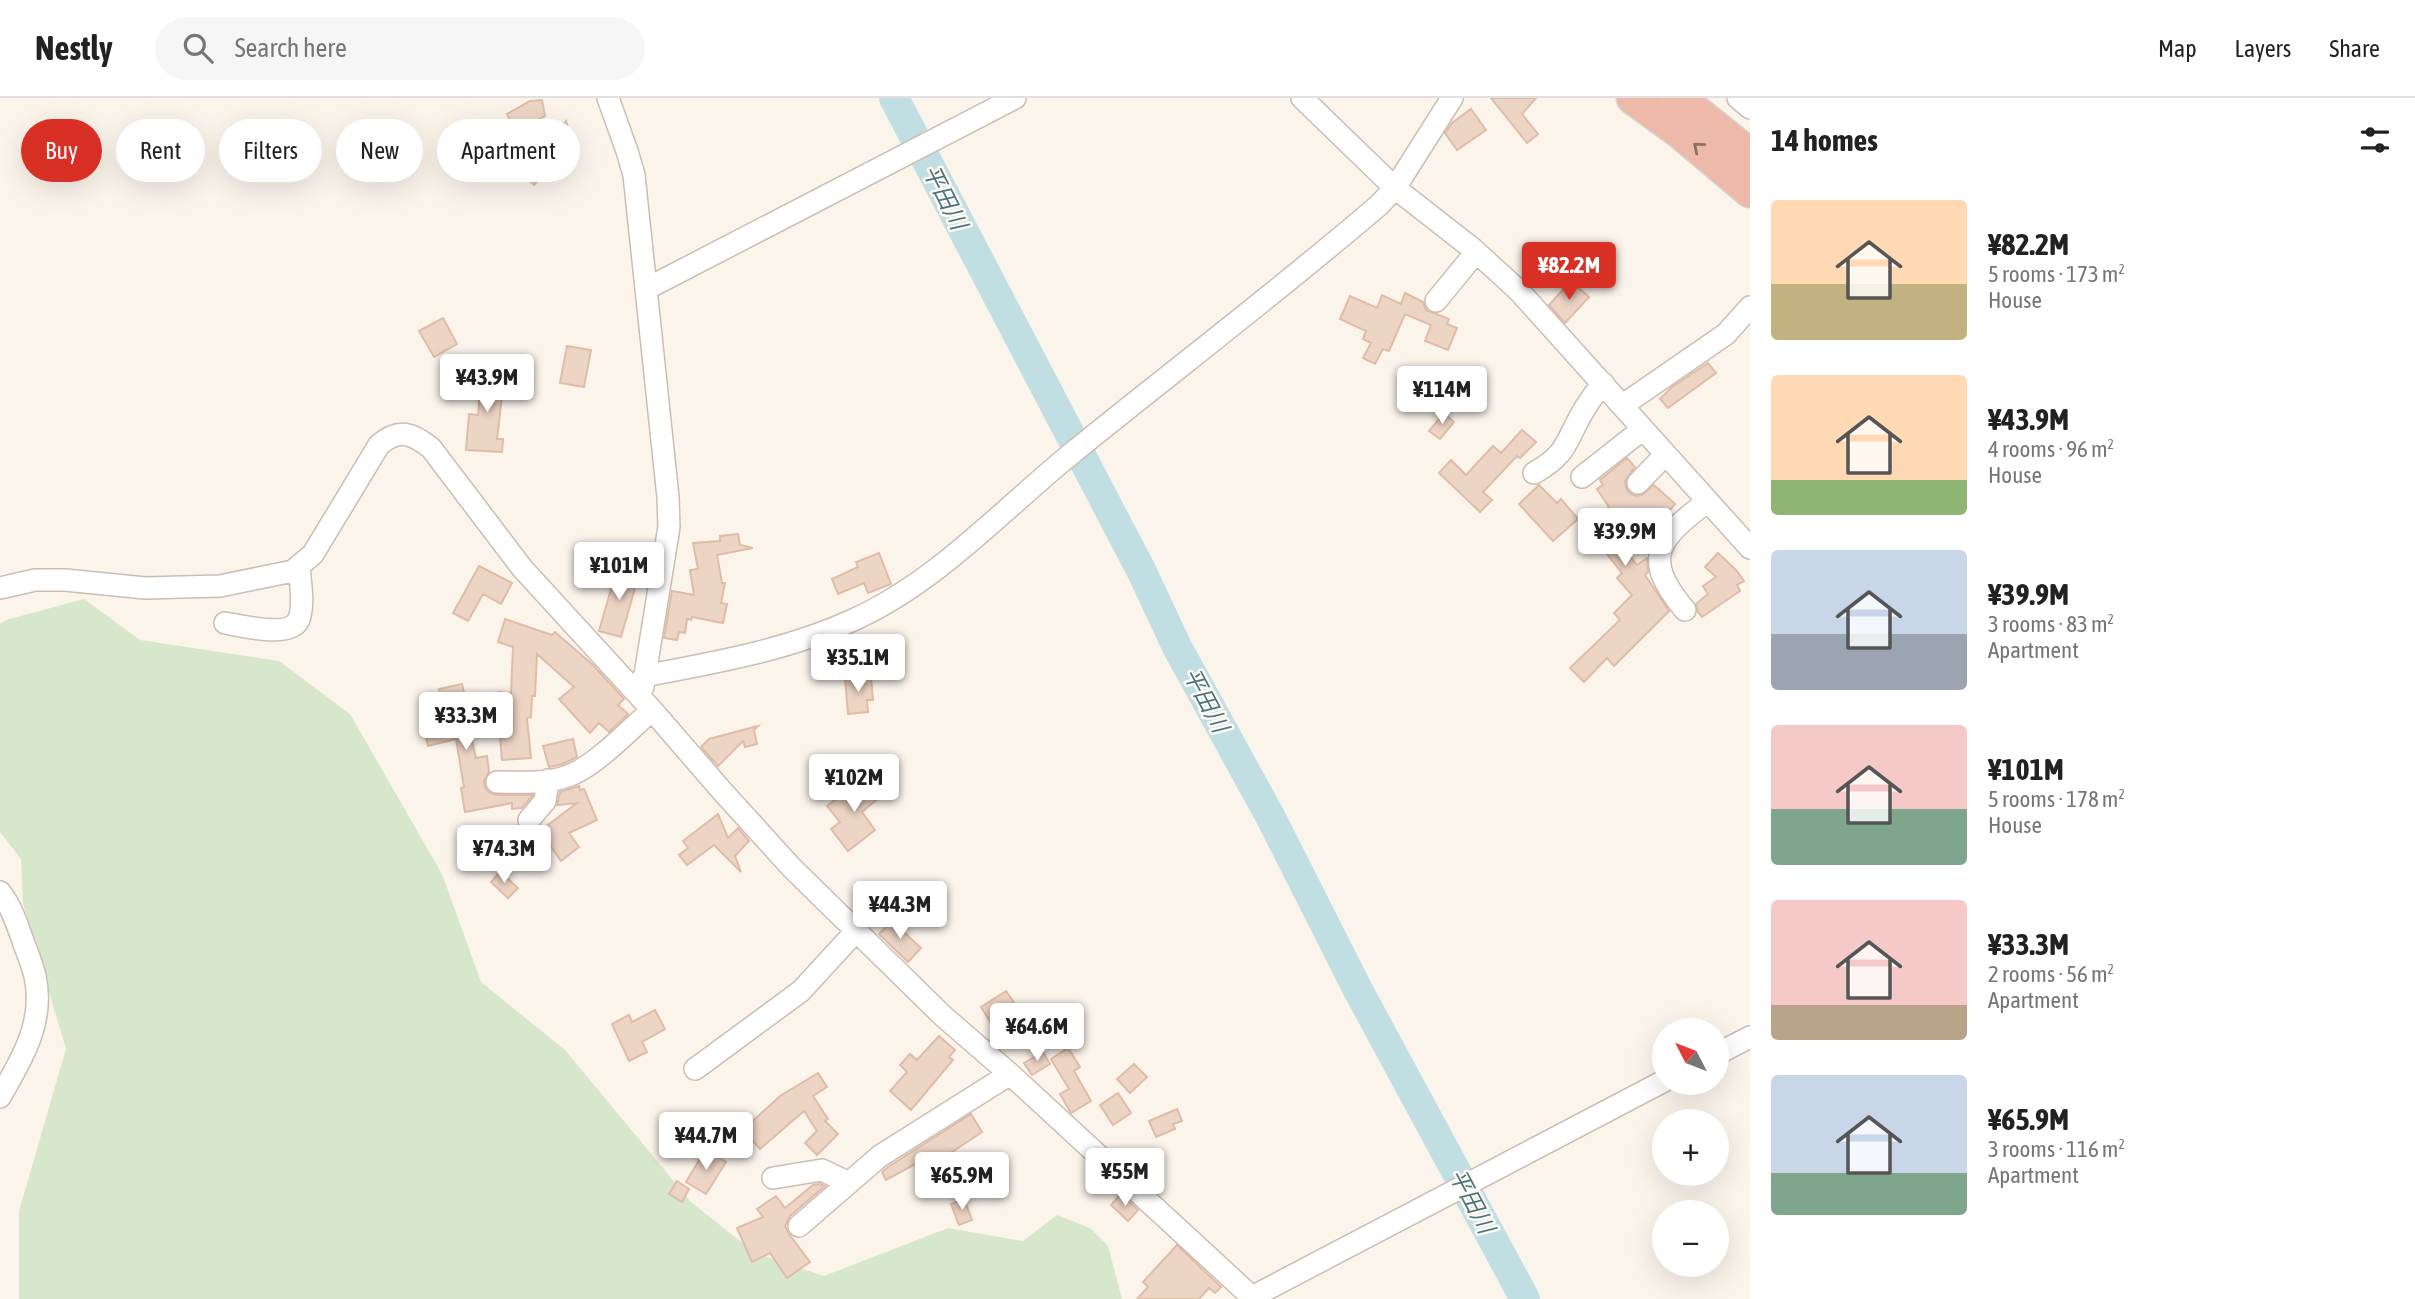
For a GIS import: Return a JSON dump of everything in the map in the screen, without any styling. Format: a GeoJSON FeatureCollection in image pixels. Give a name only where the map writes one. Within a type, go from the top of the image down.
{"type":"FeatureCollection","features":[{"type":"Feature","properties":{"kind":"highway"},"geometry":{"type":"LineString","coordinates":[[1633,98],[1680,132],[1750,191]]}},
{"type":"Feature","properties":{"kind":"highway"},"geometry":{"type":"LineString","coordinates":[[1679,98],[1750,155]]}},
{"type":"Feature","properties":{"kind":"street"},"geometry":{"type":"LineString","coordinates":[[608,98],[634,175],[665,455],[669,527],[644,676],[647,705]]}},
{"type":"Feature","properties":{"kind":"street"},"geometry":{"type":"LineString","coordinates":[[646,289],[1015,98]]}},
{"type":"Feature","properties":{"kind":"street"},"geometry":{"type":"LineString","coordinates":[[1302,98],[1395,188],[1476,252],[1519,291],[1750,548]]}},
{"type":"Feature","properties":{"kind":"street"},"geometry":{"type":"LineString","coordinates":[[644,676],[765,650],[853,621],[891,600],[932,572],[1068,457],[1379,205],[1395,188],[1452,98]]}},
{"type":"Feature","properties":{"kind":"street"},"geometry":{"type":"LineString","coordinates":[[1738,98],[1750,108]]}},
{"type":"Feature","properties":{"kind":"street"},"geometry":{"type":"LineString","coordinates":[[1436,301],[1476,252]]}},
{"type":"Feature","properties":{"kind":"street"},"geometry":{"type":"LineString","coordinates":[[1623,405],[1726,334],[1750,307]]}},
{"type":"Feature","properties":{"kind":"street"},"geometry":{"type":"LineString","coordinates":[[1534,473],[1559,455],[1575,430],[1580,415],[1603,383]]}},
{"type":"Feature","properties":{"kind":"street"},"geometry":{"type":"LineString","coordinates":[[1581,477],[1643,429]]}},
{"type":"Feature","properties":{"kind":"street"},"geometry":{"type":"LineString","coordinates":[[0,587],[36,580],[65,580],[145,588],[220,586],[293,571],[313,554],[379,445],[389,436],[411,435],[431,448],[522,568],[792,868],[943,1016],[1010,1074],[1250,1297],[1652,1087]]}},
{"type":"Feature","properties":{"kind":"street"},"geometry":{"type":"LineString","coordinates":[[1638,483],[1665,455]]}},
{"type":"Feature","properties":{"kind":"street"},"geometry":{"type":"LineString","coordinates":[[1685,610],[1662,578],[1660,556],[1669,533],[1708,501]]}},
{"type":"Feature","properties":{"kind":"street"},"geometry":{"type":"LineString","coordinates":[[225,623],[286,630],[294,627],[300,619],[302,601],[299,566]]}},
{"type":"Feature","properties":{"kind":"street"},"geometry":{"type":"LineString","coordinates":[[497,782],[548,780],[575,773],[585,767],[647,705]]}},
{"type":"Feature","properties":{"kind":"street"},"geometry":{"type":"LineString","coordinates":[[529,820],[545,801],[548,780]]}},
{"type":"Feature","properties":{"kind":"street"},"geometry":{"type":"LineString","coordinates":[[0,892],[7,901],[21,935],[35,974],[38,997],[37,1016],[29,1042],[0,1097]]}},
{"type":"Feature","properties":{"kind":"street"},"geometry":{"type":"LineString","coordinates":[[695,1069],[801,991],[856,932]]}},
{"type":"Feature","properties":{"kind":"street"},"geometry":{"type":"LineString","coordinates":[[1729,1048],[1750,1037]]}},
{"type":"Feature","properties":{"kind":"street"},"geometry":{"type":"LineString","coordinates":[[799,1226],[880,1156],[1010,1074]]}},
{"type":"Feature","properties":{"kind":"street"},"geometry":{"type":"LineString","coordinates":[[773,1178],[822,1170],[849,1183]]}},
{"type":"Feature","properties":{"kind":"green space"},"geometry":{"type":"Polygon","coordinates":[[[84,599],[140,640],[279,661],[350,714],[442,874],[481,982],[565,1050],[691,1202],[755,1253],[824,1276],[948,1228],[1023,1241],[1057,1215],[1090,1228],[1108,1246],[1122,1299],[19,1299],[19,1211],[66,1049],[23,904],[21,859],[0,832],[0,624],[6,620],[84,599]]]}},
{"type":"Feature","properties":{"kind":"building"},"geometry":{"type":"Polygon","coordinates":[[[1491,98],[1536,98],[1522,114],[1538,134],[1527,143],[1491,98]]]}},
{"type":"Feature","properties":{"kind":"building"},"geometry":{"type":"Polygon","coordinates":[[[542,100],[545,116],[540,119],[510,119],[507,114],[530,101],[542,100]]]}},
{"type":"Feature","properties":{"kind":"building"},"geometry":{"type":"Polygon","coordinates":[[[1471,109],[1486,130],[1457,150],[1445,133],[1452,123],[1471,109]]]}},
{"type":"Feature","properties":{"kind":"building"},"geometry":{"type":"Polygon","coordinates":[[[1571,281],[1589,297],[1565,323],[1549,305],[1571,281]]]}},
{"type":"Feature","properties":{"kind":"building"},"geometry":{"type":"Polygon","coordinates":[[[1405,293],[1423,302],[1426,310],[1449,319],[1447,324],[1457,328],[1448,350],[1425,341],[1431,325],[1405,314],[1389,351],[1383,349],[1375,364],[1363,358],[1371,343],[1363,339],[1366,331],[1340,319],[1350,296],[1377,308],[1382,295],[1401,304],[1405,293]]]}},
{"type":"Feature","properties":{"kind":"building"},"geometry":{"type":"Polygon","coordinates":[[[443,318],[457,344],[434,357],[419,331],[443,318]]]}},
{"type":"Feature","properties":{"kind":"building"},"geometry":{"type":"Polygon","coordinates":[[[567,346],[591,350],[584,387],[560,383],[567,346]]]}},
{"type":"Feature","properties":{"kind":"building"},"geometry":{"type":"Polygon","coordinates":[[[1708,363],[1716,373],[1668,408],[1660,399],[1672,387],[1708,363]]]}},
{"type":"Feature","properties":{"kind":"building"},"geometry":{"type":"Polygon","coordinates":[[[482,369],[505,370],[497,439],[503,439],[502,452],[466,450],[469,414],[478,415],[482,369]]]}},
{"type":"Feature","properties":{"kind":"building"},"geometry":{"type":"Polygon","coordinates":[[[1444,413],[1454,422],[1440,439],[1429,431],[1444,413]]]}},
{"type":"Feature","properties":{"kind":"building"},"geometry":{"type":"Polygon","coordinates":[[[1522,430],[1536,442],[1520,458],[1517,456],[1483,492],[1492,500],[1480,512],[1439,473],[1451,460],[1466,475],[1493,446],[1501,453],[1522,430]]]}},
{"type":"Feature","properties":{"kind":"building"},"geometry":{"type":"Polygon","coordinates":[[[1627,458],[1635,467],[1625,481],[1629,493],[1642,495],[1654,485],[1675,504],[1664,516],[1658,512],[1622,537],[1625,541],[1621,545],[1637,565],[1647,558],[1648,572],[1645,575],[1669,611],[1614,666],[1607,658],[1584,682],[1570,668],[1620,620],[1614,613],[1632,595],[1617,578],[1622,573],[1598,543],[1602,541],[1588,524],[1609,507],[1597,489],[1603,485],[1600,480],[1627,458]]]}},
{"type":"Feature","properties":{"kind":"building"},"geometry":{"type":"Polygon","coordinates":[[[1539,485],[1557,503],[1561,499],[1578,519],[1553,541],[1519,504],[1539,485]]]}},
{"type":"Feature","properties":{"kind":"building"},"geometry":{"type":"Polygon","coordinates":[[[738,534],[740,545],[753,548],[717,555],[722,583],[725,583],[721,603],[727,604],[723,623],[692,617],[691,620],[687,619],[685,633],[679,632],[677,640],[664,638],[672,591],[694,595],[690,570],[698,569],[693,543],[720,541],[720,536],[738,534]]]}},
{"type":"Feature","properties":{"kind":"building"},"geometry":{"type":"Polygon","coordinates":[[[879,553],[891,584],[868,593],[864,583],[838,594],[832,579],[858,567],[856,562],[879,553]]]}},
{"type":"Feature","properties":{"kind":"building"},"geometry":{"type":"Polygon","coordinates":[[[1718,553],[1744,581],[1737,585],[1740,591],[1702,617],[1696,604],[1708,594],[1703,586],[1716,577],[1705,567],[1718,553]]]}},
{"type":"Feature","properties":{"kind":"building"},"geometry":{"type":"Polygon","coordinates":[[[479,566],[512,583],[501,604],[483,594],[468,621],[453,613],[479,566]]]}},
{"type":"Feature","properties":{"kind":"building"},"geometry":{"type":"Polygon","coordinates":[[[617,568],[639,574],[621,637],[599,631],[617,568]]]}},
{"type":"Feature","properties":{"kind":"building"},"geometry":{"type":"Polygon","coordinates":[[[505,619],[552,635],[555,632],[593,665],[624,699],[618,705],[628,714],[609,732],[599,723],[590,733],[559,699],[574,687],[537,654],[535,696],[532,696],[531,717],[527,718],[531,758],[502,760],[497,724],[499,692],[511,693],[513,647],[498,642],[505,619]]]}},
{"type":"Feature","properties":{"kind":"building"},"geometry":{"type":"Polygon","coordinates":[[[899,652],[900,676],[876,677],[875,653],[899,652]]]}},
{"type":"Feature","properties":{"kind":"building"},"geometry":{"type":"Polygon","coordinates":[[[871,677],[873,700],[867,700],[868,712],[848,714],[845,678],[871,677]]]}},
{"type":"Feature","properties":{"kind":"building"},"geometry":{"type":"Polygon","coordinates":[[[462,684],[467,706],[464,706],[476,758],[487,756],[489,772],[484,781],[485,788],[496,795],[533,795],[522,808],[512,809],[512,803],[465,812],[456,739],[428,746],[422,718],[444,714],[439,689],[462,684]]]}},
{"type":"Feature","properties":{"kind":"building"},"geometry":{"type":"Polygon","coordinates":[[[758,726],[754,730],[757,744],[745,747],[743,741],[718,766],[701,747],[709,739],[758,726]]]}},
{"type":"Feature","properties":{"kind":"building"},"geometry":{"type":"Polygon","coordinates":[[[573,739],[577,757],[549,767],[543,746],[573,739]]]}},
{"type":"Feature","properties":{"kind":"building"},"geometry":{"type":"Polygon","coordinates":[[[865,777],[881,796],[862,812],[875,830],[848,851],[831,829],[840,822],[827,806],[865,777]]]}},
{"type":"Feature","properties":{"kind":"building"},"geometry":{"type":"Polygon","coordinates":[[[579,786],[580,790],[584,789],[597,820],[569,833],[579,847],[561,861],[540,831],[577,803],[557,805],[560,792],[579,786]]]}},
{"type":"Feature","properties":{"kind":"building"},"geometry":{"type":"Polygon","coordinates":[[[718,814],[728,838],[738,828],[749,841],[735,856],[741,872],[714,845],[687,865],[679,855],[688,848],[683,841],[718,814]]]}},
{"type":"Feature","properties":{"kind":"building"},"geometry":{"type":"Polygon","coordinates":[[[491,834],[492,839],[498,839],[500,869],[482,870],[481,856],[477,857],[474,836],[491,834]]]}},
{"type":"Feature","properties":{"kind":"building"},"geometry":{"type":"Polygon","coordinates":[[[500,872],[518,888],[508,898],[491,882],[500,872]]]}},
{"type":"Feature","properties":{"kind":"building"},"geometry":{"type":"Polygon","coordinates":[[[892,921],[921,948],[908,962],[879,934],[892,921]]]}},
{"type":"Feature","properties":{"kind":"building"},"geometry":{"type":"Polygon","coordinates":[[[1006,991],[1018,1008],[992,1025],[981,1007],[1006,991]]]}},
{"type":"Feature","properties":{"kind":"building"},"geometry":{"type":"Polygon","coordinates":[[[655,1010],[665,1029],[642,1042],[647,1052],[629,1061],[612,1024],[629,1015],[632,1022],[655,1010]]]}},
{"type":"Feature","properties":{"kind":"building"},"geometry":{"type":"Polygon","coordinates":[[[939,1036],[955,1050],[949,1057],[953,1060],[911,1110],[890,1091],[907,1072],[900,1065],[910,1054],[917,1060],[939,1036]]]}},
{"type":"Feature","properties":{"kind":"building"},"geometry":{"type":"Polygon","coordinates":[[[1068,1048],[1080,1067],[1074,1071],[1091,1101],[1071,1113],[1060,1094],[1069,1089],[1051,1059],[1068,1048]]]}},
{"type":"Feature","properties":{"kind":"building"},"geometry":{"type":"Polygon","coordinates":[[[1043,1052],[1050,1064],[1032,1075],[1024,1063],[1043,1052]]]}},
{"type":"Feature","properties":{"kind":"building"},"geometry":{"type":"Polygon","coordinates":[[[1134,1064],[1147,1077],[1130,1093],[1117,1079],[1134,1064]]]}},
{"type":"Feature","properties":{"kind":"building"},"geometry":{"type":"Polygon","coordinates":[[[818,1073],[827,1087],[813,1096],[828,1119],[825,1121],[838,1134],[817,1155],[805,1143],[817,1131],[804,1111],[760,1149],[743,1130],[780,1096],[818,1073]]]}},
{"type":"Feature","properties":{"kind":"building"},"geometry":{"type":"Polygon","coordinates":[[[1118,1093],[1131,1113],[1113,1125],[1100,1105],[1118,1093]]]}},
{"type":"Feature","properties":{"kind":"building"},"geometry":{"type":"Polygon","coordinates":[[[1177,1109],[1182,1121],[1173,1124],[1175,1129],[1156,1137],[1149,1121],[1177,1109]]]}},
{"type":"Feature","properties":{"kind":"building"},"geometry":{"type":"Polygon","coordinates":[[[971,1114],[982,1132],[940,1160],[947,1175],[930,1182],[921,1161],[886,1180],[882,1172],[888,1167],[971,1114]]]}},
{"type":"Feature","properties":{"kind":"building"},"geometry":{"type":"Polygon","coordinates":[[[689,1120],[704,1120],[704,1132],[690,1133],[689,1120]]]}},
{"type":"Feature","properties":{"kind":"building"},"geometry":{"type":"Polygon","coordinates":[[[706,1149],[726,1162],[706,1194],[686,1182],[706,1149]]]}},
{"type":"Feature","properties":{"kind":"building"},"geometry":{"type":"Polygon","coordinates":[[[677,1181],[689,1189],[682,1202],[669,1194],[677,1181]]]}},
{"type":"Feature","properties":{"kind":"building"},"geometry":{"type":"Polygon","coordinates":[[[813,1185],[825,1186],[790,1216],[785,1226],[810,1262],[787,1278],[770,1253],[752,1262],[737,1228],[763,1217],[757,1209],[776,1196],[785,1208],[813,1185]]]}},
{"type":"Feature","properties":{"kind":"building"},"geometry":{"type":"Polygon","coordinates":[[[1121,1194],[1138,1210],[1128,1221],[1111,1205],[1121,1194]]]}},
{"type":"Feature","properties":{"kind":"building"},"geometry":{"type":"Polygon","coordinates":[[[964,1199],[972,1220],[959,1225],[951,1204],[964,1199]]]}},
{"type":"Feature","properties":{"kind":"building"},"geometry":{"type":"Polygon","coordinates":[[[1177,1245],[1221,1287],[1215,1293],[1209,1288],[1199,1299],[1137,1299],[1148,1287],[1143,1282],[1177,1245]]]}},
{"type":"Feature","properties":{"kind":"waterway","name":"平田川"},"geometry":{"type":"LineString","coordinates":[[894,98],[1142,572],[1177,647],[1270,816],[1358,990],[1525,1299]]}}]}
